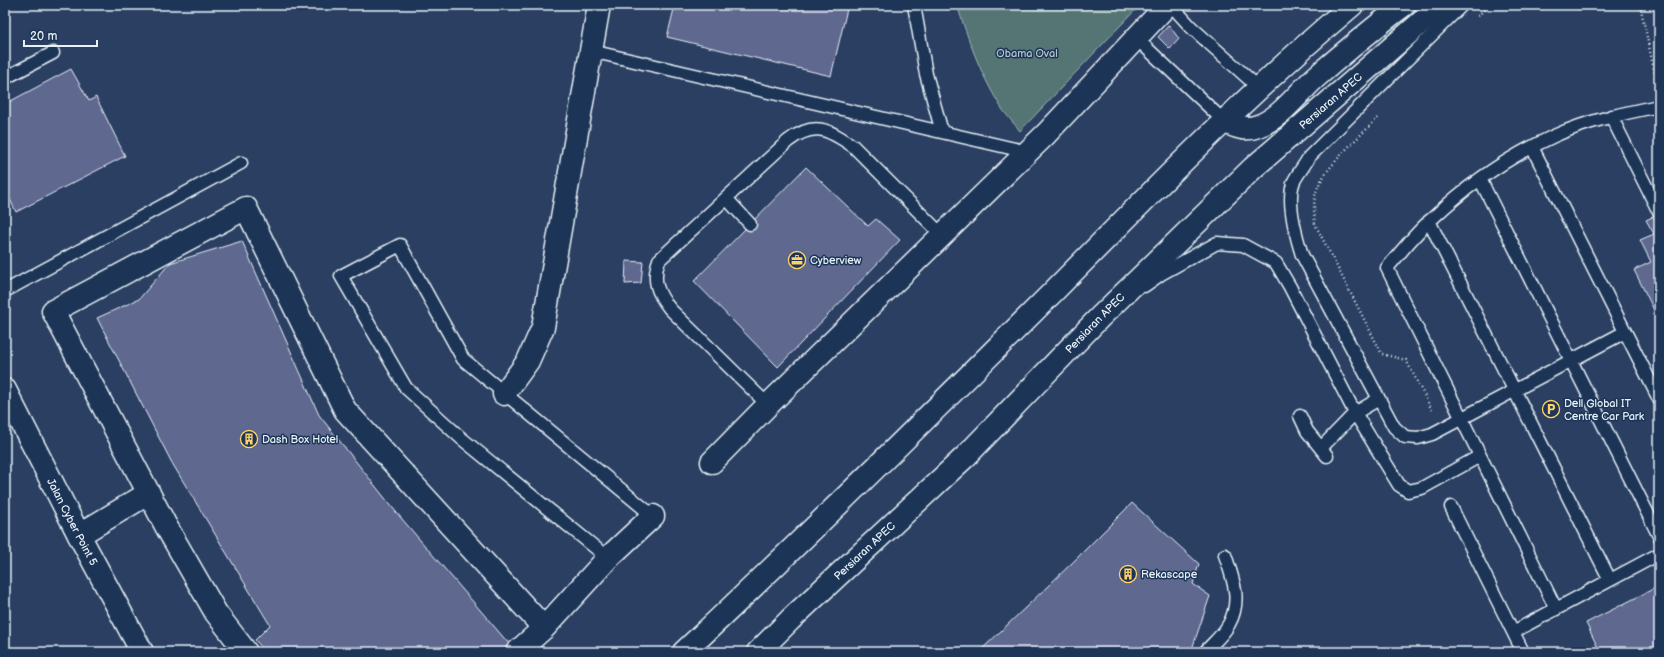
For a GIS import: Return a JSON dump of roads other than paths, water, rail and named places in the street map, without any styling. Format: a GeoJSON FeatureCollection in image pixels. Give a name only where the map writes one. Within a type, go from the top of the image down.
{"type":"FeatureCollection","features":[{"type":"Feature","properties":{"kind":"street"},"geometry":{"type":"LineString","coordinates":[[504,394],[528,361],[543,327],[599,5]]}},
{"type":"Feature","properties":{"kind":"street"},"geometry":{"type":"LineString","coordinates":[[712,462],[768,405],[1028,152],[1167,5]]}},
{"type":"Feature","properties":{"kind":"street"},"geometry":{"type":"LineString","coordinates":[[684,652],[796,547],[1224,121],[1352,5]]}},
{"type":"Feature","properties":{"kind":"street"},"geometry":{"type":"LineString","coordinates":[[1224,121],[1239,129],[1258,127],[1274,117],[1316,77],[1383,20],[1404,5]]}},
{"type":"Feature","properties":{"kind":"street","name":"Persiaran APEC"},"geometry":{"type":"LineString","coordinates":[[758,652],[791,619],[966,456],[1100,317],[1253,168],[1441,5]]}},
{"type":"Feature","properties":{"kind":"street"},"geometry":{"type":"LineString","coordinates":[[246,652],[216,613],[166,526],[53,311],[246,208],[345,410],[544,628]]}},
{"type":"Feature","properties":{"kind":"street","name":"Jalan Cyber Point 5"},"geometry":{"type":"LineString","coordinates":[[5,390],[79,535],[142,652]]}},
{"type":"Feature","properties":{"kind":"street"},"geometry":{"type":"LineString","coordinates":[[79,535],[149,494]]}},
{"type":"Feature","properties":{"kind":"street"},"geometry":{"type":"LineString","coordinates":[[517,652],[544,628],[608,558],[653,516]]}},
{"type":"Feature","properties":{"kind":"lane"},"geometry":{"type":"LineString","coordinates":[[914,5],[926,74],[942,132]]}},
{"type":"Feature","properties":{"kind":"lane"},"geometry":{"type":"LineString","coordinates":[[1171,5],[1191,26],[1259,88]]}},
{"type":"Feature","properties":{"kind":"lane"},"geometry":{"type":"LineString","coordinates":[[1462,5],[1309,157],[1294,182],[1291,203],[1294,229],[1302,255],[1378,399],[1394,427],[1405,437],[1418,438],[1432,434],[1625,332]]}},
{"type":"Feature","properties":{"kind":"lane"},"geometry":{"type":"LineString","coordinates":[[1136,38],[1224,121]]}},
{"type":"Feature","properties":{"kind":"lane"},"geometry":{"type":"LineString","coordinates":[[591,52],[1028,152]]}},
{"type":"Feature","properties":{"kind":"lane"},"geometry":{"type":"LineString","coordinates":[[5,78],[53,53]]}},
{"type":"Feature","properties":{"kind":"lane"},"geometry":{"type":"LineString","coordinates":[[1556,609],[1386,268],[1429,222],[1480,179],[1532,147],[1555,135],[1612,116],[1659,106]]}},
{"type":"Feature","properties":{"kind":"lane"},"geometry":{"type":"LineString","coordinates":[[1612,116],[1659,212]]}},
{"type":"Feature","properties":{"kind":"lane"},"geometry":{"type":"LineString","coordinates":[[768,405],[670,309],[661,297],[657,285],[655,272],[659,260],[798,133],[810,130],[822,129],[838,136],[853,146],[942,236]]}},
{"type":"Feature","properties":{"kind":"lane"},"geometry":{"type":"LineString","coordinates":[[1532,147],[1659,398]]}},
{"type":"Feature","properties":{"kind":"lane"},"geometry":{"type":"LineString","coordinates":[[5,292],[241,163]]}},
{"type":"Feature","properties":{"kind":"lane"},"geometry":{"type":"LineString","coordinates":[[1480,179],[1659,536]]}},
{"type":"Feature","properties":{"kind":"lane"},"geometry":{"type":"LineString","coordinates":[[726,198],[750,224]]}},
{"type":"Feature","properties":{"kind":"lane"},"geometry":{"type":"LineString","coordinates":[[1429,222],[1610,580]]}},
{"type":"Feature","properties":{"kind":"lane"},"geometry":{"type":"LineString","coordinates":[[1100,317],[1161,274],[1217,243],[1243,245],[1276,263],[1290,287],[1355,413],[1399,485],[1408,491],[1422,488],[1480,456]]}},
{"type":"Feature","properties":{"kind":"lane"},"geometry":{"type":"LineString","coordinates":[[608,558],[461,438],[406,388],[341,276],[400,245],[463,359],[653,516]]}},
{"type":"Feature","properties":{"kind":"lane"},"geometry":{"type":"LineString","coordinates":[[1300,416],[1307,431],[1324,452],[1355,413],[1378,399]]}},
{"type":"Feature","properties":{"kind":"lane"},"geometry":{"type":"LineString","coordinates":[[1451,507],[1523,652]]}},
{"type":"Feature","properties":{"kind":"lane"},"geometry":{"type":"LineString","coordinates":[[1513,632],[1659,554]]}},
{"type":"Feature","properties":{"kind":"lane"},"geometry":{"type":"LineString","coordinates":[[1205,652],[1229,624],[1237,603],[1232,578],[1225,555]]}},
{"type":"Feature","properties":{"kind":"place","name":"Cyberview"},"geometry":{"type":"Point","coordinates":[797,260]}},
{"type":"Feature","properties":{"kind":"place","name":"Dell Global IT Centre Car Park"},"geometry":{"type":"Point","coordinates":[1551,409]}},
{"type":"Feature","properties":{"kind":"place","name":"Dash Box Hotel"},"geometry":{"type":"Point","coordinates":[249,439]}},
{"type":"Feature","properties":{"kind":"place","name":"Rekascape"},"geometry":{"type":"Point","coordinates":[1128,574]}},
{"type":"Feature","properties":{"kind":"park label","name":"Obama Oval"},"geometry":{"type":"Point","coordinates":[1027,53]}}]}
